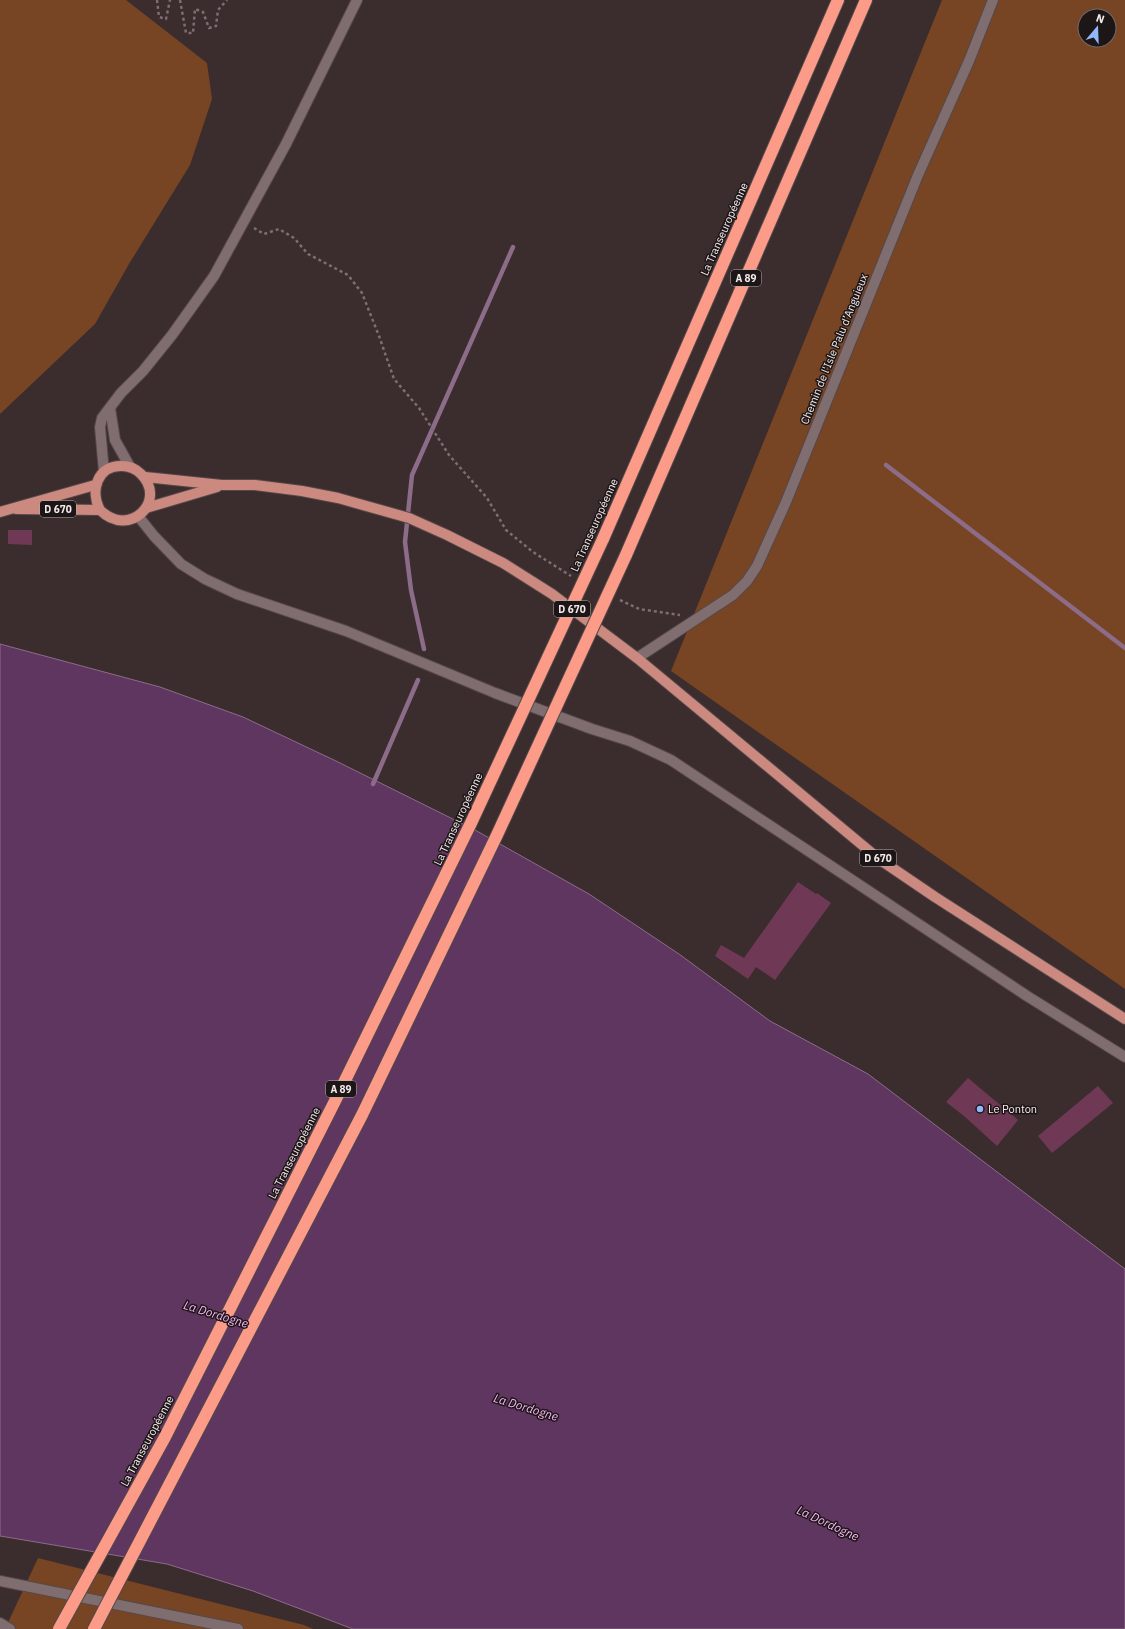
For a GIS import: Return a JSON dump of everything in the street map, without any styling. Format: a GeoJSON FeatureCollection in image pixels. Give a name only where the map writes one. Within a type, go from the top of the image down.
{"type":"FeatureCollection","features":[{"type":"Feature","properties":{"kind":"highway","name":"La Transeuropéenne"},"geometry":{"type":"LineString","coordinates":[[59,1629],[164,1437],[335,1101],[471,823],[602,539],[838,0]]}},
{"type":"Feature","properties":{"kind":"highway","name":"A 89"},"geometry":{"type":"LineString","coordinates":[[94,1629],[362,1115],[497,835],[626,555],[866,0]]}},
{"type":"Feature","properties":{"kind":"main road"},"geometry":{"type":"LineString","coordinates":[[112,467],[130,467],[138,471],[145,478],[148,484],[150,492],[146,508],[138,516],[130,520],[113,520],[100,510],[94,494],[95,485],[104,472],[112,467]]}},
{"type":"Feature","properties":{"kind":"main road","name":"D 670"},"geometry":{"type":"LineString","coordinates":[[145,478],[222,485],[255,485],[302,491],[338,498],[409,518],[503,562],[546,590],[637,658],[880,859],[1036,963],[1125,1019]]}},
{"type":"Feature","properties":{"kind":"main road","name":"D 670"},"geometry":{"type":"LineString","coordinates":[[0,512],[95,485]]}},
{"type":"Feature","properties":{"kind":"main road","name":"D 670"},"geometry":{"type":"LineString","coordinates":[[146,508],[222,485]]}},
{"type":"Feature","properties":{"kind":"main road","name":"D 670"},"geometry":{"type":"LineString","coordinates":[[16,508],[100,510]]}},
{"type":"Feature","properties":{"kind":"street"},"geometry":{"type":"LineString","coordinates":[[104,472],[100,427],[102,418],[121,393],[143,371],[172,335],[214,276],[286,144],[357,0]]}},
{"type":"Feature","properties":{"kind":"street","name":"Chemin de l'Isle Palu d’Anguieux"},"geometry":{"type":"LineString","coordinates":[[637,658],[733,595],[747,581],[757,566],[786,502],[918,175],[969,61],[994,0]]}},
{"type":"Feature","properties":{"kind":"street"},"geometry":{"type":"LineString","coordinates":[[110,408],[115,440],[130,467]]}},
{"type":"Feature","properties":{"kind":"street"},"geometry":{"type":"LineString","coordinates":[[138,516],[154,536],[181,564],[205,579],[237,594],[346,631],[495,693],[592,729],[630,741],[671,760],[1020,992],[1125,1057]]}},
{"type":"Feature","properties":{"kind":"street"},"geometry":{"type":"LineString","coordinates":[[0,1581],[238,1629]]}},
{"type":"Feature","properties":{"kind":"street"},"geometry":{"type":"LineString","coordinates":[[0,1623],[10,1629]]}},
{"type":"Feature","properties":{"kind":"path"},"geometry":{"type":"LineString","coordinates":[[157,0],[159,17],[166,19],[170,0]]}},
{"type":"Feature","properties":{"kind":"path"},"geometry":{"type":"LineString","coordinates":[[180,0],[186,33],[193,32],[195,9],[203,12],[209,28],[216,26],[218,10],[227,0]]}},
{"type":"Feature","properties":{"kind":"path"},"geometry":{"type":"LineString","coordinates":[[244,223],[264,234],[279,229],[294,238],[308,254],[348,275],[362,293],[394,379],[419,408],[449,455],[487,498],[506,530],[534,552],[575,578]]}},
{"type":"Feature","properties":{"kind":"path"},"geometry":{"type":"LineString","coordinates":[[617,599],[639,609],[682,615]]}},
{"type":"Feature","properties":{"kind":"shaded area"},"geometry":{"type":"Polygon","coordinates":[[[0,0],[126,0],[207,63],[212,99],[190,165],[129,264],[95,324],[0,414],[0,0]]]}},
{"type":"Feature","properties":{"kind":"shaded area"},"geometry":{"type":"Polygon","coordinates":[[[942,0],[1125,0],[1125,989],[671,671],[942,0]]]}},
{"type":"Feature","properties":{"kind":"shaded area"},"geometry":{"type":"Polygon","coordinates":[[[38,1558],[304,1625],[313,1629],[5,1629],[38,1558]]]}},
{"type":"Feature","properties":{"kind":"water","name":"La Dordogne"},"geometry":{"type":"Polygon","coordinates":[[[0,644],[160,687],[243,717],[475,830],[589,894],[679,954],[770,1021],[868,1074],[1125,1269],[1125,1629],[353,1629],[253,1591],[167,1564],[0,1536],[0,644]]]}},
{"type":"Feature","properties":{"kind":"building"},"geometry":{"type":"Polygon","coordinates":[[[8,530],[32,530],[32,545],[8,544],[8,530]]]}},
{"type":"Feature","properties":{"kind":"building"},"geometry":{"type":"Polygon","coordinates":[[[798,882],[831,903],[775,980],[756,967],[748,979],[715,956],[721,945],[744,958],[798,882]]]}},
{"type":"Feature","properties":{"kind":"building","name":"Le Ponton"},"geometry":{"type":"Polygon","coordinates":[[[968,1078],[1018,1120],[997,1146],[946,1102],[968,1078]]]}},
{"type":"Feature","properties":{"kind":"building"},"geometry":{"type":"Polygon","coordinates":[[[1098,1086],[1113,1103],[1052,1153],[1038,1136],[1098,1086]]]}},
{"type":"Feature","properties":{"kind":"waterway"},"geometry":{"type":"LineString","coordinates":[[424,649],[411,590],[405,542],[412,475],[513,247]]}},
{"type":"Feature","properties":{"kind":"waterway"},"geometry":{"type":"LineString","coordinates":[[886,465],[1125,648]]}},
{"type":"Feature","properties":{"kind":"waterway"},"geometry":{"type":"LineString","coordinates":[[373,784],[418,680]]}},
{"type":"Feature","properties":{"kind":"place","name":"Le Ponton"},"geometry":{"type":"Point","coordinates":[980,1109]}}]}
